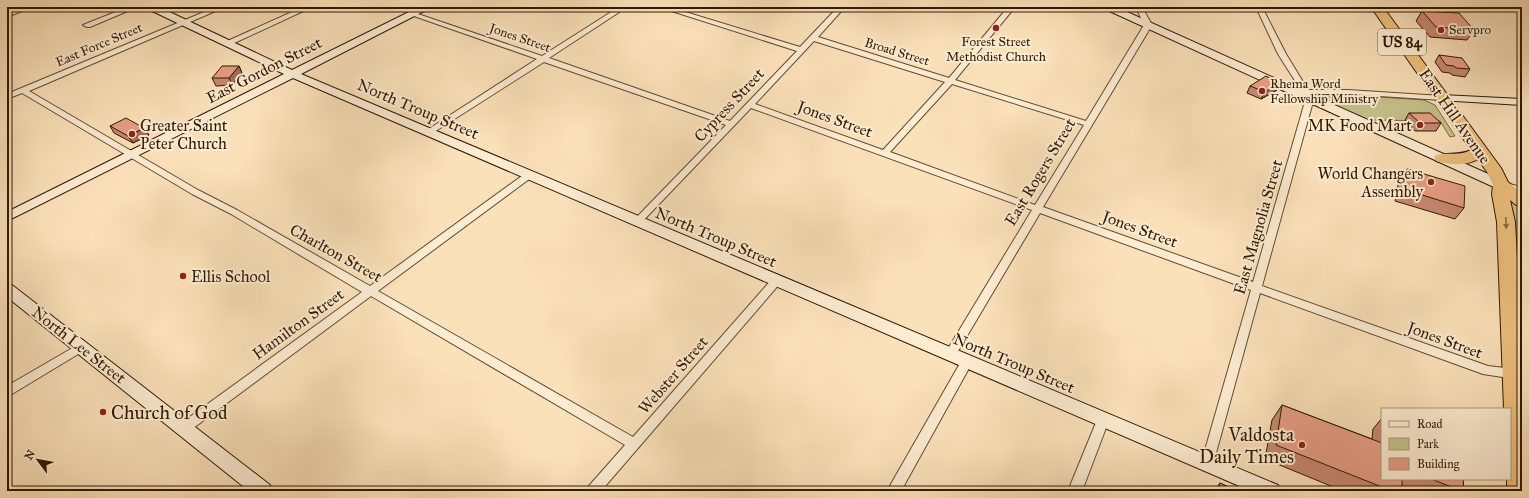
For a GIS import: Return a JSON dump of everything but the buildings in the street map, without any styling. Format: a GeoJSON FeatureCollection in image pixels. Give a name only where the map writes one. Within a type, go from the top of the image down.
{"type":"FeatureCollection","features":[{"type":"Feature","properties":{"kind":"highway","name":"East Hill Avenue"},"geometry":{"type":"LineString","coordinates":[[1377,7],[1495,172],[1501,185],[1522,201]]}},
{"type":"Feature","properties":{"kind":"highway"},"geometry":{"type":"LineString","coordinates":[[1442,158],[1467,159],[1480,151]]}},
{"type":"Feature","properties":{"kind":"highway","name":"US 84"},"geometry":{"type":"LineString","coordinates":[[1501,185],[1500,191],[1505,210],[1517,375],[1519,491]]}},
{"type":"Feature","properties":{"kind":"street"},"geometry":{"type":"LineString","coordinates":[[7,15],[29,7]]}},
{"type":"Feature","properties":{"kind":"street"},"geometry":{"type":"LineString","coordinates":[[87,25],[134,7]]}},
{"type":"Feature","properties":{"kind":"street","name":"North Troup Street"},"geometry":{"type":"LineString","coordinates":[[150,7],[292,74],[1271,491]]}},
{"type":"Feature","properties":{"kind":"street","name":"East Force Street"},"geometry":{"type":"LineString","coordinates":[[7,97],[183,22],[222,7]]}},
{"type":"Feature","properties":{"kind":"street"},"geometry":{"type":"LineString","coordinates":[[227,43],[309,7]]}},
{"type":"Feature","properties":{"kind":"street","name":"East Gordon Street"},"geometry":{"type":"LineString","coordinates":[[7,217],[427,7]]}},
{"type":"Feature","properties":{"kind":"street"},"geometry":{"type":"LineString","coordinates":[[428,132],[624,7]]}},
{"type":"Feature","properties":{"kind":"street"},"geometry":{"type":"LineString","coordinates":[[662,7],[802,50]]}},
{"type":"Feature","properties":{"kind":"street","name":"Cypress Street"},"geometry":{"type":"LineString","coordinates":[[637,222],[842,7]]}},
{"type":"Feature","properties":{"kind":"street"},"geometry":{"type":"LineString","coordinates":[[885,153],[950,81],[1012,7]]}},
{"type":"Feature","properties":{"kind":"street"},"geometry":{"type":"LineString","coordinates":[[1108,7],[1308,95],[1501,185],[1522,190]]}},
{"type":"Feature","properties":{"kind":"street"},"geometry":{"type":"LineString","coordinates":[[1138,7],[1148,25]]}},
{"type":"Feature","properties":{"kind":"street"},"geometry":{"type":"LineString","coordinates":[[1259,7],[1273,38],[1308,95]]}},
{"type":"Feature","properties":{"kind":"street","name":"Jones Street"},"geometry":{"type":"LineString","coordinates":[[414,14],[542,60],[732,124]]}},
{"type":"Feature","properties":{"kind":"street","name":"East Rogers Street"},"geometry":{"type":"LineString","coordinates":[[950,355],[1148,25]]}},
{"type":"Feature","properties":{"kind":"street","name":"Broad Street"},"geometry":{"type":"LineString","coordinates":[[813,38],[1089,124]]}},
{"type":"Feature","properties":{"kind":"street","name":"Charlton Street"},"geometry":{"type":"LineString","coordinates":[[22,90],[634,444]]}},
{"type":"Feature","properties":{"kind":"street"},"geometry":{"type":"LineString","coordinates":[[1308,95],[1348,92],[1522,102]]}},
{"type":"Feature","properties":{"kind":"street","name":"East Magnolia Street"},"geometry":{"type":"LineString","coordinates":[[1207,464],[1257,288],[1308,95]]}},
{"type":"Feature","properties":{"kind":"street","name":"Jones Street"},"geometry":{"type":"LineString","coordinates":[[750,105],[1487,371],[1517,375]]}},
{"type":"Feature","properties":{"kind":"street","name":"Hamilton Street"},"geometry":{"type":"LineString","coordinates":[[184,428],[529,175]]}},
{"type":"Feature","properties":{"kind":"street","name":"Webster Street"},"geometry":{"type":"LineString","coordinates":[[593,491],[777,281]]}},
{"type":"Feature","properties":{"kind":"street","name":"North Lee Street"},"geometry":{"type":"LineString","coordinates":[[7,289],[263,491]]}},
{"type":"Feature","properties":{"kind":"street"},"geometry":{"type":"LineString","coordinates":[[7,392],[81,347]]}},
{"type":"Feature","properties":{"kind":"street"},"geometry":{"type":"LineString","coordinates":[[894,491],[967,361]]}},
{"type":"Feature","properties":{"kind":"street"},"geometry":{"type":"LineString","coordinates":[[1076,491],[1103,420]]}},
{"type":"Feature","properties":{"kind":"green space"},"geometry":{"type":"Polygon","coordinates":[[[1316,94],[1424,100],[1435,105],[1455,136],[1450,137],[1440,121],[1369,120],[1410,139],[1316,98],[1316,94]]]}},
{"type":"Feature","properties":{"kind":"green space"},"geometry":{"type":"Polygon","coordinates":[[[1508,197],[1513,199],[1522,212],[1522,364],[1508,197]]]}},
{"type":"Feature","properties":{"kind":"place","name":"Forest Street Methodist Church"},"geometry":{"type":"Point","coordinates":[996,28]}},
{"type":"Feature","properties":{"kind":"place","name":"Servpro"},"geometry":{"type":"Point","coordinates":[1441,30]}},
{"type":"Feature","properties":{"kind":"place","name":"Rhema Word Fellowship Ministry"},"geometry":{"type":"Point","coordinates":[1262,91]}},
{"type":"Feature","properties":{"kind":"place","name":"MK Food Mart"},"geometry":{"type":"Point","coordinates":[1420,125]}},
{"type":"Feature","properties":{"kind":"place","name":"Greater Saint Peter Church"},"geometry":{"type":"Point","coordinates":[132,134]}},
{"type":"Feature","properties":{"kind":"place","name":"World Changers Assembly"},"geometry":{"type":"Point","coordinates":[1431,182]}},
{"type":"Feature","properties":{"kind":"place","name":"Ellis School"},"geometry":{"type":"Point","coordinates":[183,276]}},
{"type":"Feature","properties":{"kind":"place","name":"Church of God"},"geometry":{"type":"Point","coordinates":[103,412]}},
{"type":"Feature","properties":{"kind":"place","name":"Valdosta Daily Times"},"geometry":{"type":"Point","coordinates":[1302,445]}}]}
